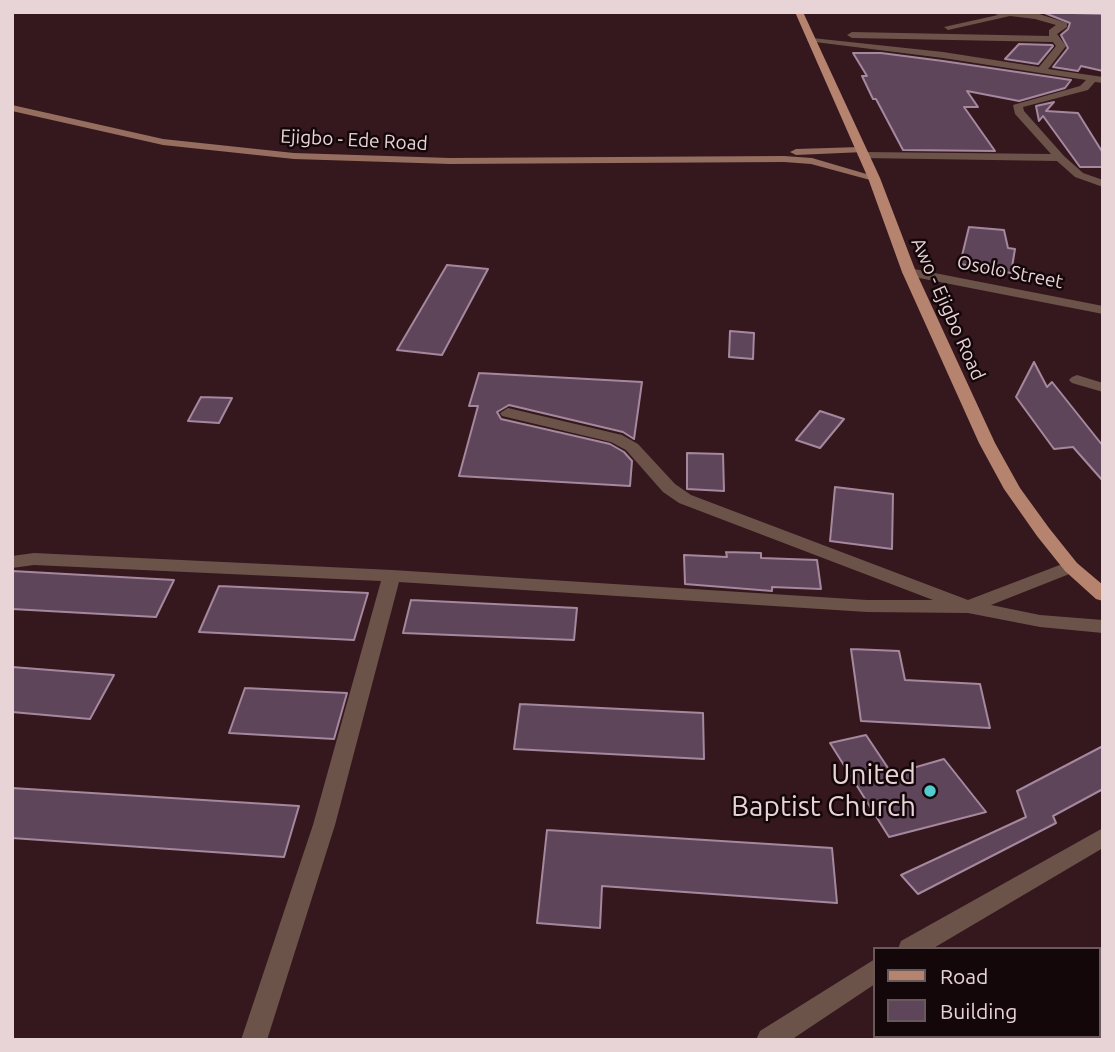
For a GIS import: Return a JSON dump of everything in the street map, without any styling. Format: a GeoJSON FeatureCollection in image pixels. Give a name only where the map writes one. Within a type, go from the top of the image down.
{"type":"FeatureCollection","features":[{"type":"Feature","properties":{"kind":"main road","name":"Awo - Ejigbo Road"},"geometry":{"type":"LineString","coordinates":[[800,14],[874,178],[909,272],[987,443],[1012,489],[1071,567],[1103,595]]}},
{"type":"Feature","properties":{"kind":"main road","name":"Ejigbo - Ede Road"},"geometry":{"type":"LineString","coordinates":[[12,108],[163,142],[233,151],[392,160],[800,160],[874,178]]}},
{"type":"Feature","properties":{"kind":"main road","name":"Ejigbo - Ede Road"},"geometry":{"type":"LineString","coordinates":[[698,158],[862,152]]}},
{"type":"Feature","properties":{"kind":"street"},"geometry":{"type":"LineString","coordinates":[[948,32],[949,12]]}},
{"type":"Feature","properties":{"kind":"street"},"geometry":{"type":"LineString","coordinates":[[994,12],[1018,13],[1064,26],[1054,30],[1052,34],[1061,46],[1042,70]]}},
{"type":"Feature","properties":{"kind":"street"},"geometry":{"type":"LineString","coordinates":[[948,32],[1018,13]]}},
{"type":"Feature","properties":{"kind":"street"},"geometry":{"type":"LineString","coordinates":[[810,36],[948,32],[1055,39]]}},
{"type":"Feature","properties":{"kind":"street"},"geometry":{"type":"LineString","coordinates":[[810,36],[1097,80]]}},
{"type":"Feature","properties":{"kind":"street"},"geometry":{"type":"LineString","coordinates":[[1097,80],[1084,88],[1018,105],[1019,112],[1060,158],[1079,175],[1103,184]]}},
{"type":"Feature","properties":{"kind":"street"},"geometry":{"type":"LineString","coordinates":[[862,152],[1060,158]]}},
{"type":"Feature","properties":{"kind":"street","name":"Osolo Street"},"geometry":{"type":"LineString","coordinates":[[909,272],[1103,310]]}},
{"type":"Feature","properties":{"kind":"street"},"geometry":{"type":"LineString","coordinates":[[1077,380],[1103,388]]}},
{"type":"Feature","properties":{"kind":"street"},"geometry":{"type":"LineString","coordinates":[[508,413],[616,438],[632,447],[669,488],[685,499],[968,607],[1040,621],[1103,627]]}},
{"type":"Feature","properties":{"kind":"street"},"geometry":{"type":"LineString","coordinates":[[12,562],[34,559],[392,576],[854,605],[968,607],[1071,567]]}},
{"type":"Feature","properties":{"kind":"street"},"geometry":{"type":"LineString","coordinates":[[254,1040],[324,825],[392,576]]}},
{"type":"Feature","properties":{"kind":"street"},"geometry":{"type":"LineString","coordinates":[[913,947],[1103,837]]}},
{"type":"Feature","properties":{"kind":"street"},"geometry":{"type":"LineString","coordinates":[[769,1040],[874,971]]}},
{"type":"Feature","properties":{"kind":"building"},"geometry":{"type":"Polygon","coordinates":[[[1042,12],[1103,14],[1103,71],[1081,66],[1078,71],[1053,67],[1068,48],[1061,35],[1070,23],[1042,12]]]}},
{"type":"Feature","properties":{"kind":"building"},"geometry":{"type":"Polygon","coordinates":[[[1019,44],[1053,46],[1038,64],[1005,59],[1019,44]]]}},
{"type":"Feature","properties":{"kind":"building"},"geometry":{"type":"Polygon","coordinates":[[[853,53],[881,53],[1071,80],[1065,88],[1019,101],[967,91],[978,107],[964,107],[995,151],[903,150],[876,99],[873,99],[862,76],[867,76],[853,53]]]}},
{"type":"Feature","properties":{"kind":"building"},"geometry":{"type":"Polygon","coordinates":[[[1054,102],[1046,111],[1078,113],[1103,153],[1103,167],[1080,167],[1043,116],[1039,121],[1036,106],[1054,102]]]}},
{"type":"Feature","properties":{"kind":"building"},"geometry":{"type":"Polygon","coordinates":[[[969,227],[1004,230],[1008,248],[1015,249],[1011,273],[960,264],[969,227]]]}},
{"type":"Feature","properties":{"kind":"building"},"geometry":{"type":"Polygon","coordinates":[[[447,265],[488,269],[442,355],[397,350],[447,265]]]}},
{"type":"Feature","properties":{"kind":"building"},"geometry":{"type":"Polygon","coordinates":[[[730,331],[754,333],[753,359],[729,357],[730,331]]]}},
{"type":"Feature","properties":{"kind":"building"},"geometry":{"type":"Polygon","coordinates":[[[1034,362],[1047,387],[1052,382],[1103,446],[1103,481],[1073,447],[1054,449],[1016,397],[1034,362]]]}},
{"type":"Feature","properties":{"kind":"building"},"geometry":{"type":"Polygon","coordinates":[[[479,373],[642,382],[634,439],[623,432],[509,405],[497,412],[501,419],[610,444],[624,452],[632,461],[630,486],[459,476],[478,406],[469,406],[479,373]]]}},
{"type":"Feature","properties":{"kind":"building"},"geometry":{"type":"Polygon","coordinates":[[[201,397],[232,398],[219,423],[188,421],[201,397]]]}},
{"type":"Feature","properties":{"kind":"building"},"geometry":{"type":"Polygon","coordinates":[[[820,411],[844,419],[820,448],[796,440],[820,411]]]}},
{"type":"Feature","properties":{"kind":"building"},"geometry":{"type":"Polygon","coordinates":[[[687,453],[723,454],[724,491],[687,489],[687,453]]]}},
{"type":"Feature","properties":{"kind":"building"},"geometry":{"type":"Polygon","coordinates":[[[835,487],[893,494],[892,549],[830,541],[835,487]]]}},
{"type":"Feature","properties":{"kind":"building"},"geometry":{"type":"Polygon","coordinates":[[[726,552],[761,553],[761,558],[817,560],[821,589],[772,587],[772,591],[685,584],[684,555],[727,557],[726,552]]]}},
{"type":"Feature","properties":{"kind":"building"},"geometry":{"type":"Polygon","coordinates":[[[12,571],[174,580],[156,617],[12,609],[12,571]]]}},
{"type":"Feature","properties":{"kind":"building"},"geometry":{"type":"Polygon","coordinates":[[[219,586],[368,593],[354,640],[199,632],[219,586]]]}},
{"type":"Feature","properties":{"kind":"building"},"geometry":{"type":"Polygon","coordinates":[[[411,600],[577,608],[574,640],[403,633],[411,600]]]}},
{"type":"Feature","properties":{"kind":"building"},"geometry":{"type":"Polygon","coordinates":[[[851,649],[899,651],[905,680],[980,684],[990,728],[861,721],[851,649]]]}},
{"type":"Feature","properties":{"kind":"building"},"geometry":{"type":"Polygon","coordinates":[[[12,667],[114,675],[90,719],[12,712],[12,667]]]}},
{"type":"Feature","properties":{"kind":"building"},"geometry":{"type":"Polygon","coordinates":[[[245,688],[347,693],[334,739],[229,733],[245,688]]]}},
{"type":"Feature","properties":{"kind":"building"},"geometry":{"type":"Polygon","coordinates":[[[520,704],[703,713],[704,759],[514,749],[520,704]]]}},
{"type":"Feature","properties":{"kind":"building"},"geometry":{"type":"Polygon","coordinates":[[[866,735],[892,774],[944,759],[986,812],[889,837],[830,743],[866,735]]]}},
{"type":"Feature","properties":{"kind":"building"},"geometry":{"type":"Polygon","coordinates":[[[1103,746],[1103,789],[1053,816],[1056,823],[918,894],[901,875],[1026,817],[1017,791],[1103,746]]]}},
{"type":"Feature","properties":{"kind":"building"},"geometry":{"type":"Polygon","coordinates":[[[12,788],[299,806],[284,857],[12,838],[12,788]]]}},
{"type":"Feature","properties":{"kind":"building"},"geometry":{"type":"Polygon","coordinates":[[[547,830],[832,848],[837,903],[602,886],[600,928],[537,923],[547,830]]]}},
{"type":"Feature","properties":{"kind":"place","name":"United Baptist Church"},"geometry":{"type":"Point","coordinates":[930,791]}}]}
